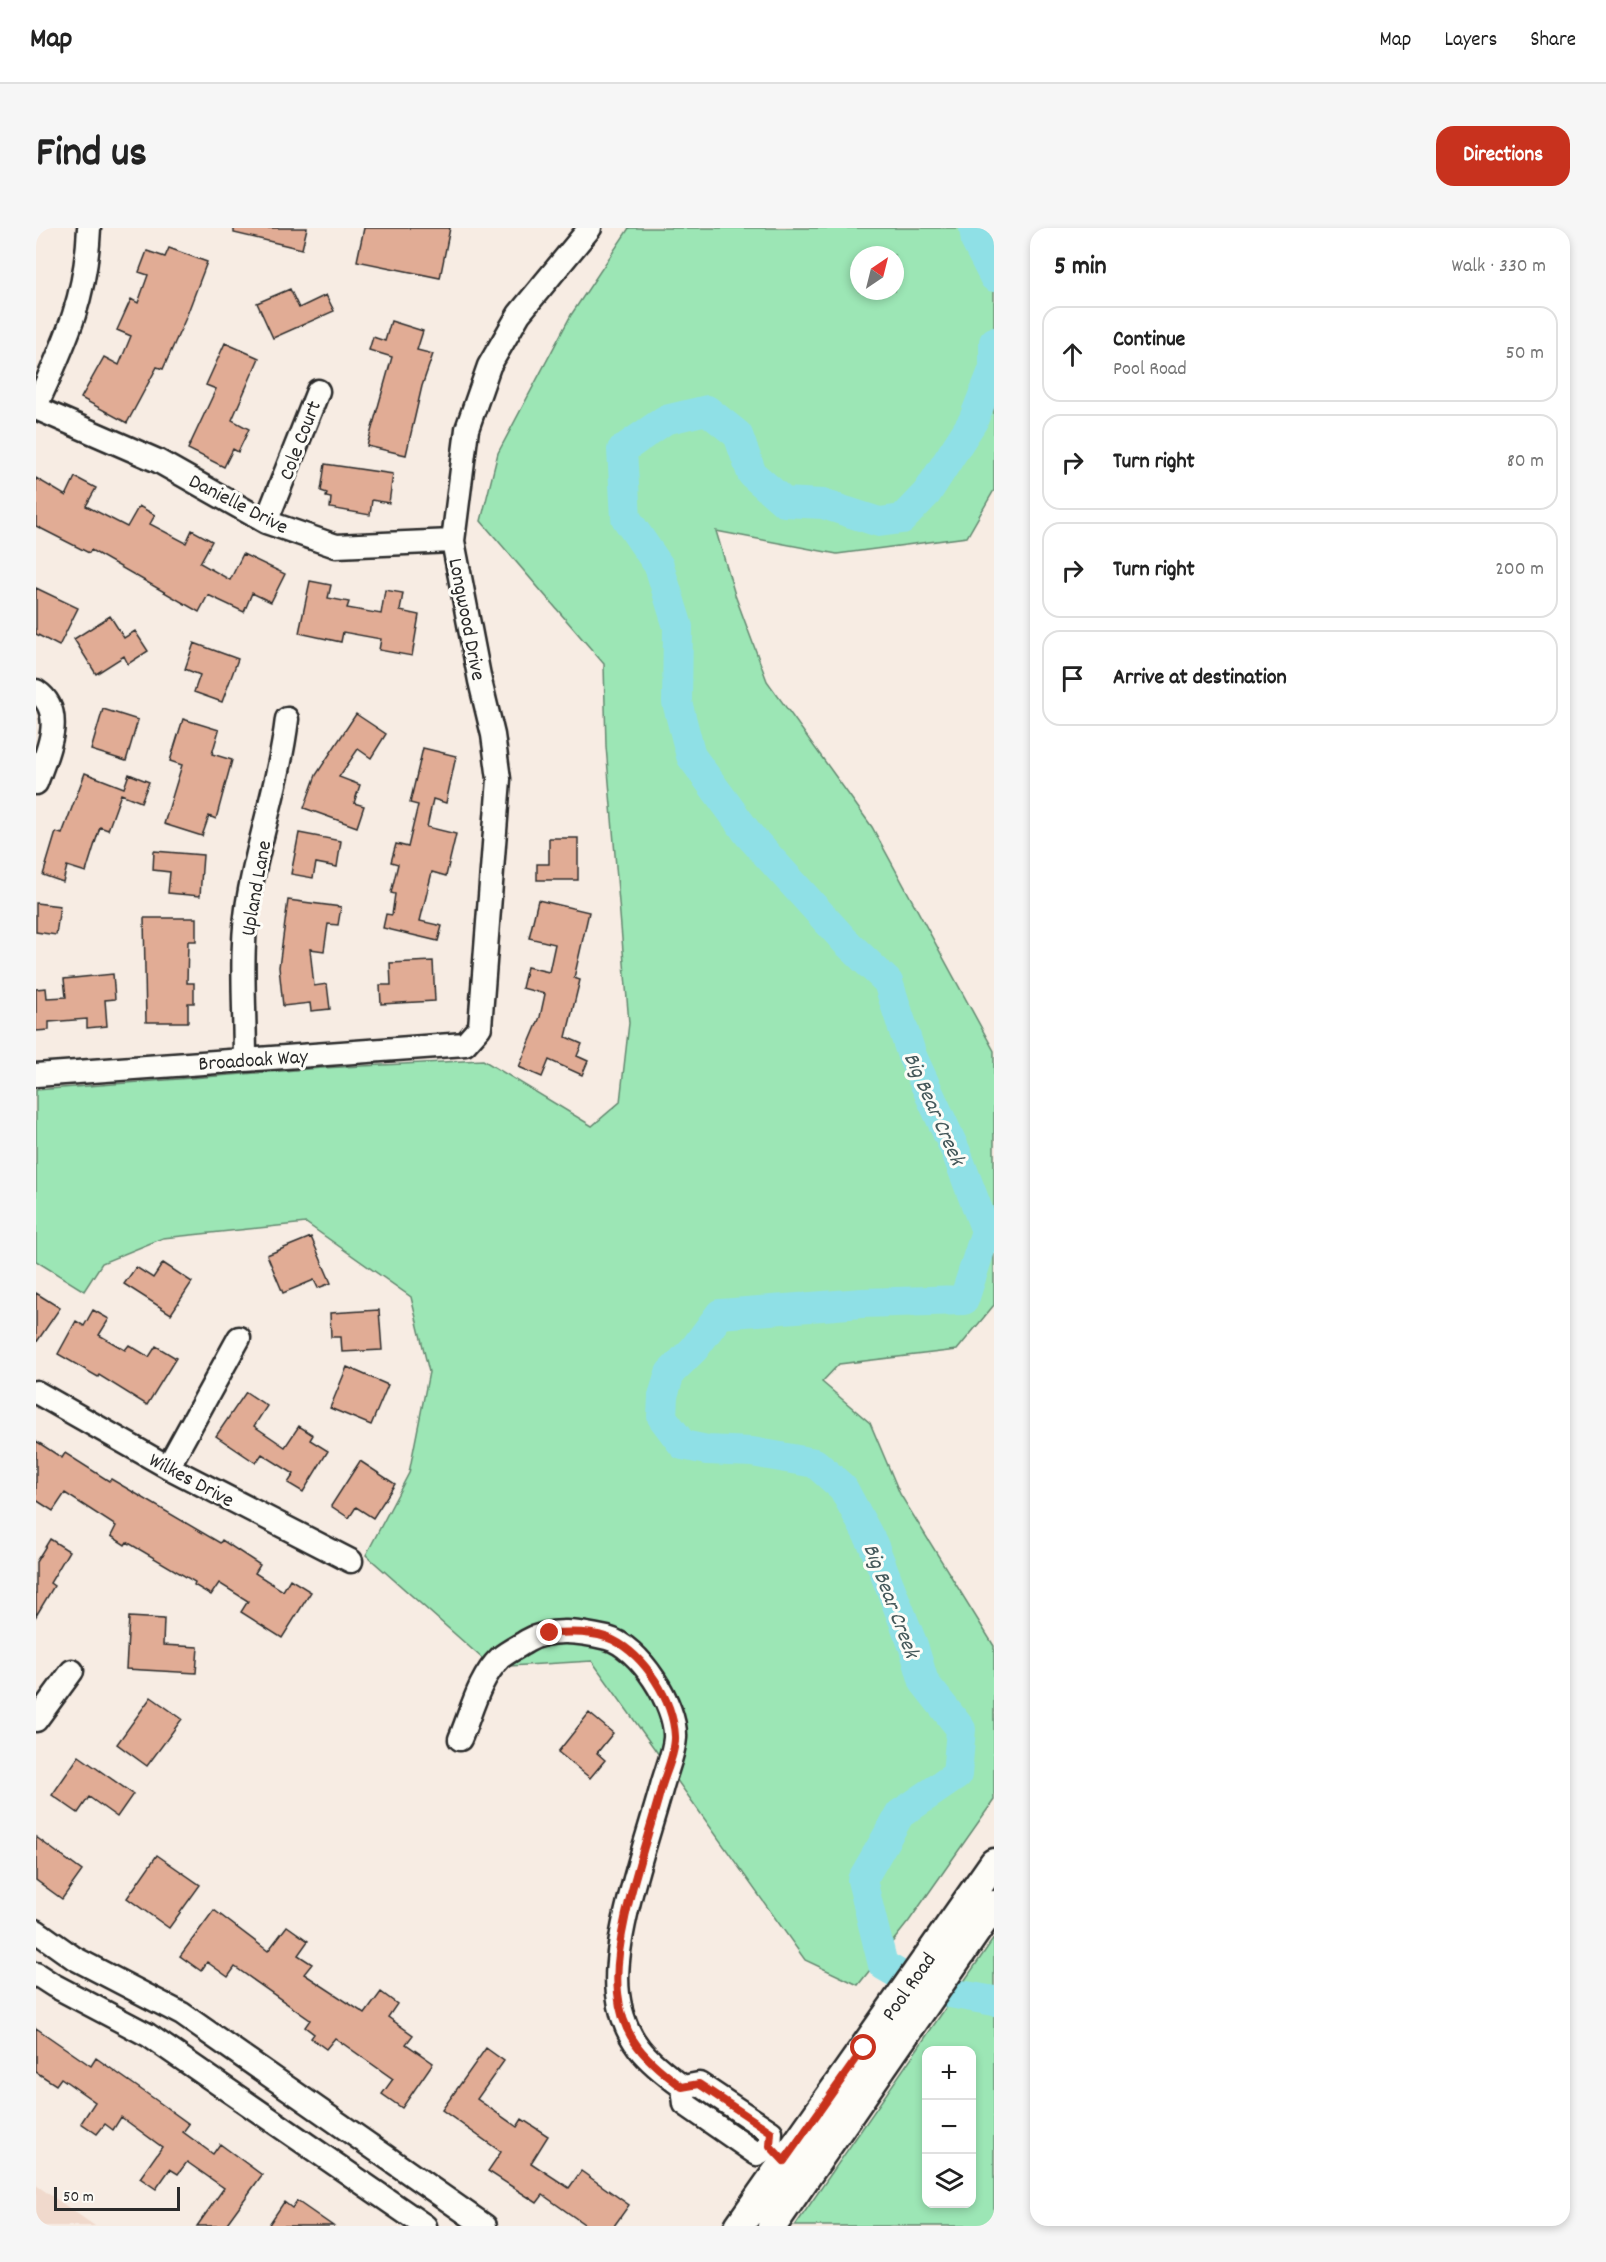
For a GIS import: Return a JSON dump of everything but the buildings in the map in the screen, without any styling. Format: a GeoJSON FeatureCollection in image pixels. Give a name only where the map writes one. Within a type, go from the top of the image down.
{"type":"FeatureCollection","features":[{"type":"Feature","properties":{"kind":"main road","name":"Pool Road"},"geometry":{"type":"LineString","coordinates":[[874,2056],[994,1863]]}},
{"type":"Feature","properties":{"kind":"main road","name":"Pool Road"},"geometry":{"type":"LineString","coordinates":[[739,2226],[787,2161],[994,1905]]}},
{"type":"Feature","properties":{"kind":"main road","name":"Pool Road"},"geometry":{"type":"LineString","coordinates":[[772,2226],[787,2161]]}},
{"type":"Feature","properties":{"kind":"street"},"geometry":{"type":"LineString","coordinates":[[36,407],[71,329],[87,268],[89,228]]}},
{"type":"Feature","properties":{"kind":"street","name":"Longwood Drive"},"geometry":{"type":"LineString","coordinates":[[469,1041],[480,1027],[500,779],[453,541],[467,429],[489,366],[519,314],[590,228]]}},
{"type":"Feature","properties":{"kind":"street","name":"Cole Court"},"geometry":{"type":"LineString","coordinates":[[266,522],[318,391]]}},
{"type":"Feature","properties":{"kind":"street","name":"Danielle Drive"},"geometry":{"type":"LineString","coordinates":[[36,407],[158,461],[266,522],[336,546],[453,541]]}},
{"type":"Feature","properties":{"kind":"street"},"geometry":{"type":"LineString","coordinates":[[36,691],[45,698],[52,711],[54,725],[36,783]]}},
{"type":"Feature","properties":{"kind":"street","name":"Upland Lane"},"geometry":{"type":"LineString","coordinates":[[245,1060],[244,941],[250,891],[282,761],[287,719]]}},
{"type":"Feature","properties":{"kind":"street","name":"Broadoak Way"},"geometry":{"type":"LineString","coordinates":[[36,1075],[465,1044],[469,1041]]}},
{"type":"Feature","properties":{"kind":"street"},"geometry":{"type":"LineString","coordinates":[[168,1467],[239,1338]]}},
{"type":"Feature","properties":{"kind":"street","name":"Wilkes Drive"},"geometry":{"type":"LineString","coordinates":[[36,1392],[168,1467],[351,1561]]}},
{"type":"Feature","properties":{"kind":"street"},"geometry":{"type":"LineString","coordinates":[[460,1739],[486,1677],[500,1658],[530,1639],[550,1633],[578,1632],[612,1640],[642,1663],[666,1699],[675,1737],[619,1942],[618,1994],[631,2040],[649,2062],[682,2087],[685,2104],[757,2154],[787,2161]]}},
{"type":"Feature","properties":{"kind":"street"},"geometry":{"type":"LineString","coordinates":[[36,1720],[72,1671]]}},
{"type":"Feature","properties":{"kind":"street"},"geometry":{"type":"LineString","coordinates":[[36,1931],[74,1958],[182,2014],[485,2226]]}},
{"type":"Feature","properties":{"kind":"street"},"geometry":{"type":"LineString","coordinates":[[36,1974],[148,2035],[425,2226]]}},
{"type":"Feature","properties":{"kind":"street"},"geometry":{"type":"LineString","coordinates":[[176,2055],[198,2025]]}},
{"type":"Feature","properties":{"kind":"street"},"geometry":{"type":"LineString","coordinates":[[682,2087],[699,2084],[771,2132],[787,2161]]}},
{"type":"Feature","properties":{"kind":"street"},"geometry":{"type":"LineString","coordinates":[[714,2124],[730,2104]]}},
{"type":"Feature","properties":{"kind":"street"},"geometry":{"type":"LineString","coordinates":[[306,2145],[327,2116]]}},
{"type":"Feature","properties":{"kind":"street"},"geometry":{"type":"LineString","coordinates":[[436,2226],[452,2203]]}},
{"type":"Feature","properties":{"kind":"shaded area"},"geometry":{"type":"Polygon","coordinates":[[[36,2185],[95,2226],[36,2226],[36,2185]]]}},
{"type":"Feature","properties":{"kind":"green space"},"geometry":{"type":"Polygon","coordinates":[[[629,228],[994,228],[994,490],[967,537],[837,554],[716,531],[735,595],[767,681],[872,827],[994,1051],[994,1305],[957,1350],[839,1364],[822,1382],[870,1423],[900,1494],[994,1646],[994,1800],[909,1921],[858,1985],[805,1960],[592,1661],[492,1667],[366,1555],[409,1473],[429,1372],[411,1297],[306,1223],[163,1238],[102,1263],[84,1291],[36,1261],[36,1090],[322,1068],[483,1060],[592,1126],[620,1102],[629,1023],[606,746],[604,664],[481,521],[498,453],[571,315],[629,228]]]}},
{"type":"Feature","properties":{"kind":"green space"},"geometry":{"type":"Polygon","coordinates":[[[994,1938],[994,2226],[795,2226],[994,1938]]]}},
{"type":"Feature","properties":{"kind":"waterway","name":"Big Bear Creek"},"geometry":{"type":"LineString","coordinates":[[974,228],[976,242],[994,277]]}},
{"type":"Feature","properties":{"kind":"waterway","name":"Big Bear Creek"},"geometry":{"type":"LineString","coordinates":[[994,342],[994,368],[973,421],[927,493],[902,519],[879,522],[823,504],[784,502],[752,474],[738,435],[707,410],[665,420],[622,450],[626,518],[659,566],[678,627],[677,702],[691,756],[749,835],[846,942],[888,982],[912,1056],[956,1152],[986,1231],[964,1300],[862,1303],[720,1314],[694,1349],[670,1373],[663,1396],[662,1417],[683,1445],[707,1450],[752,1452],[815,1463],[843,1488],[873,1544],[913,1645],[924,1682],[961,1729],[957,1775],[900,1814],[862,1880],[883,1965],[922,1988],[994,2001]]}},
{"type":"Feature","properties":{"kind":"route"},"geometry":{"type":"LineString","coordinates":[[550,1633],[578,1632],[612,1640],[642,1663],[666,1699],[675,1737],[619,1942],[618,1994],[631,2040],[649,2062],[682,2087],[699,2084],[771,2132],[770,2146],[784,2161],[864,2048]]}}]}
